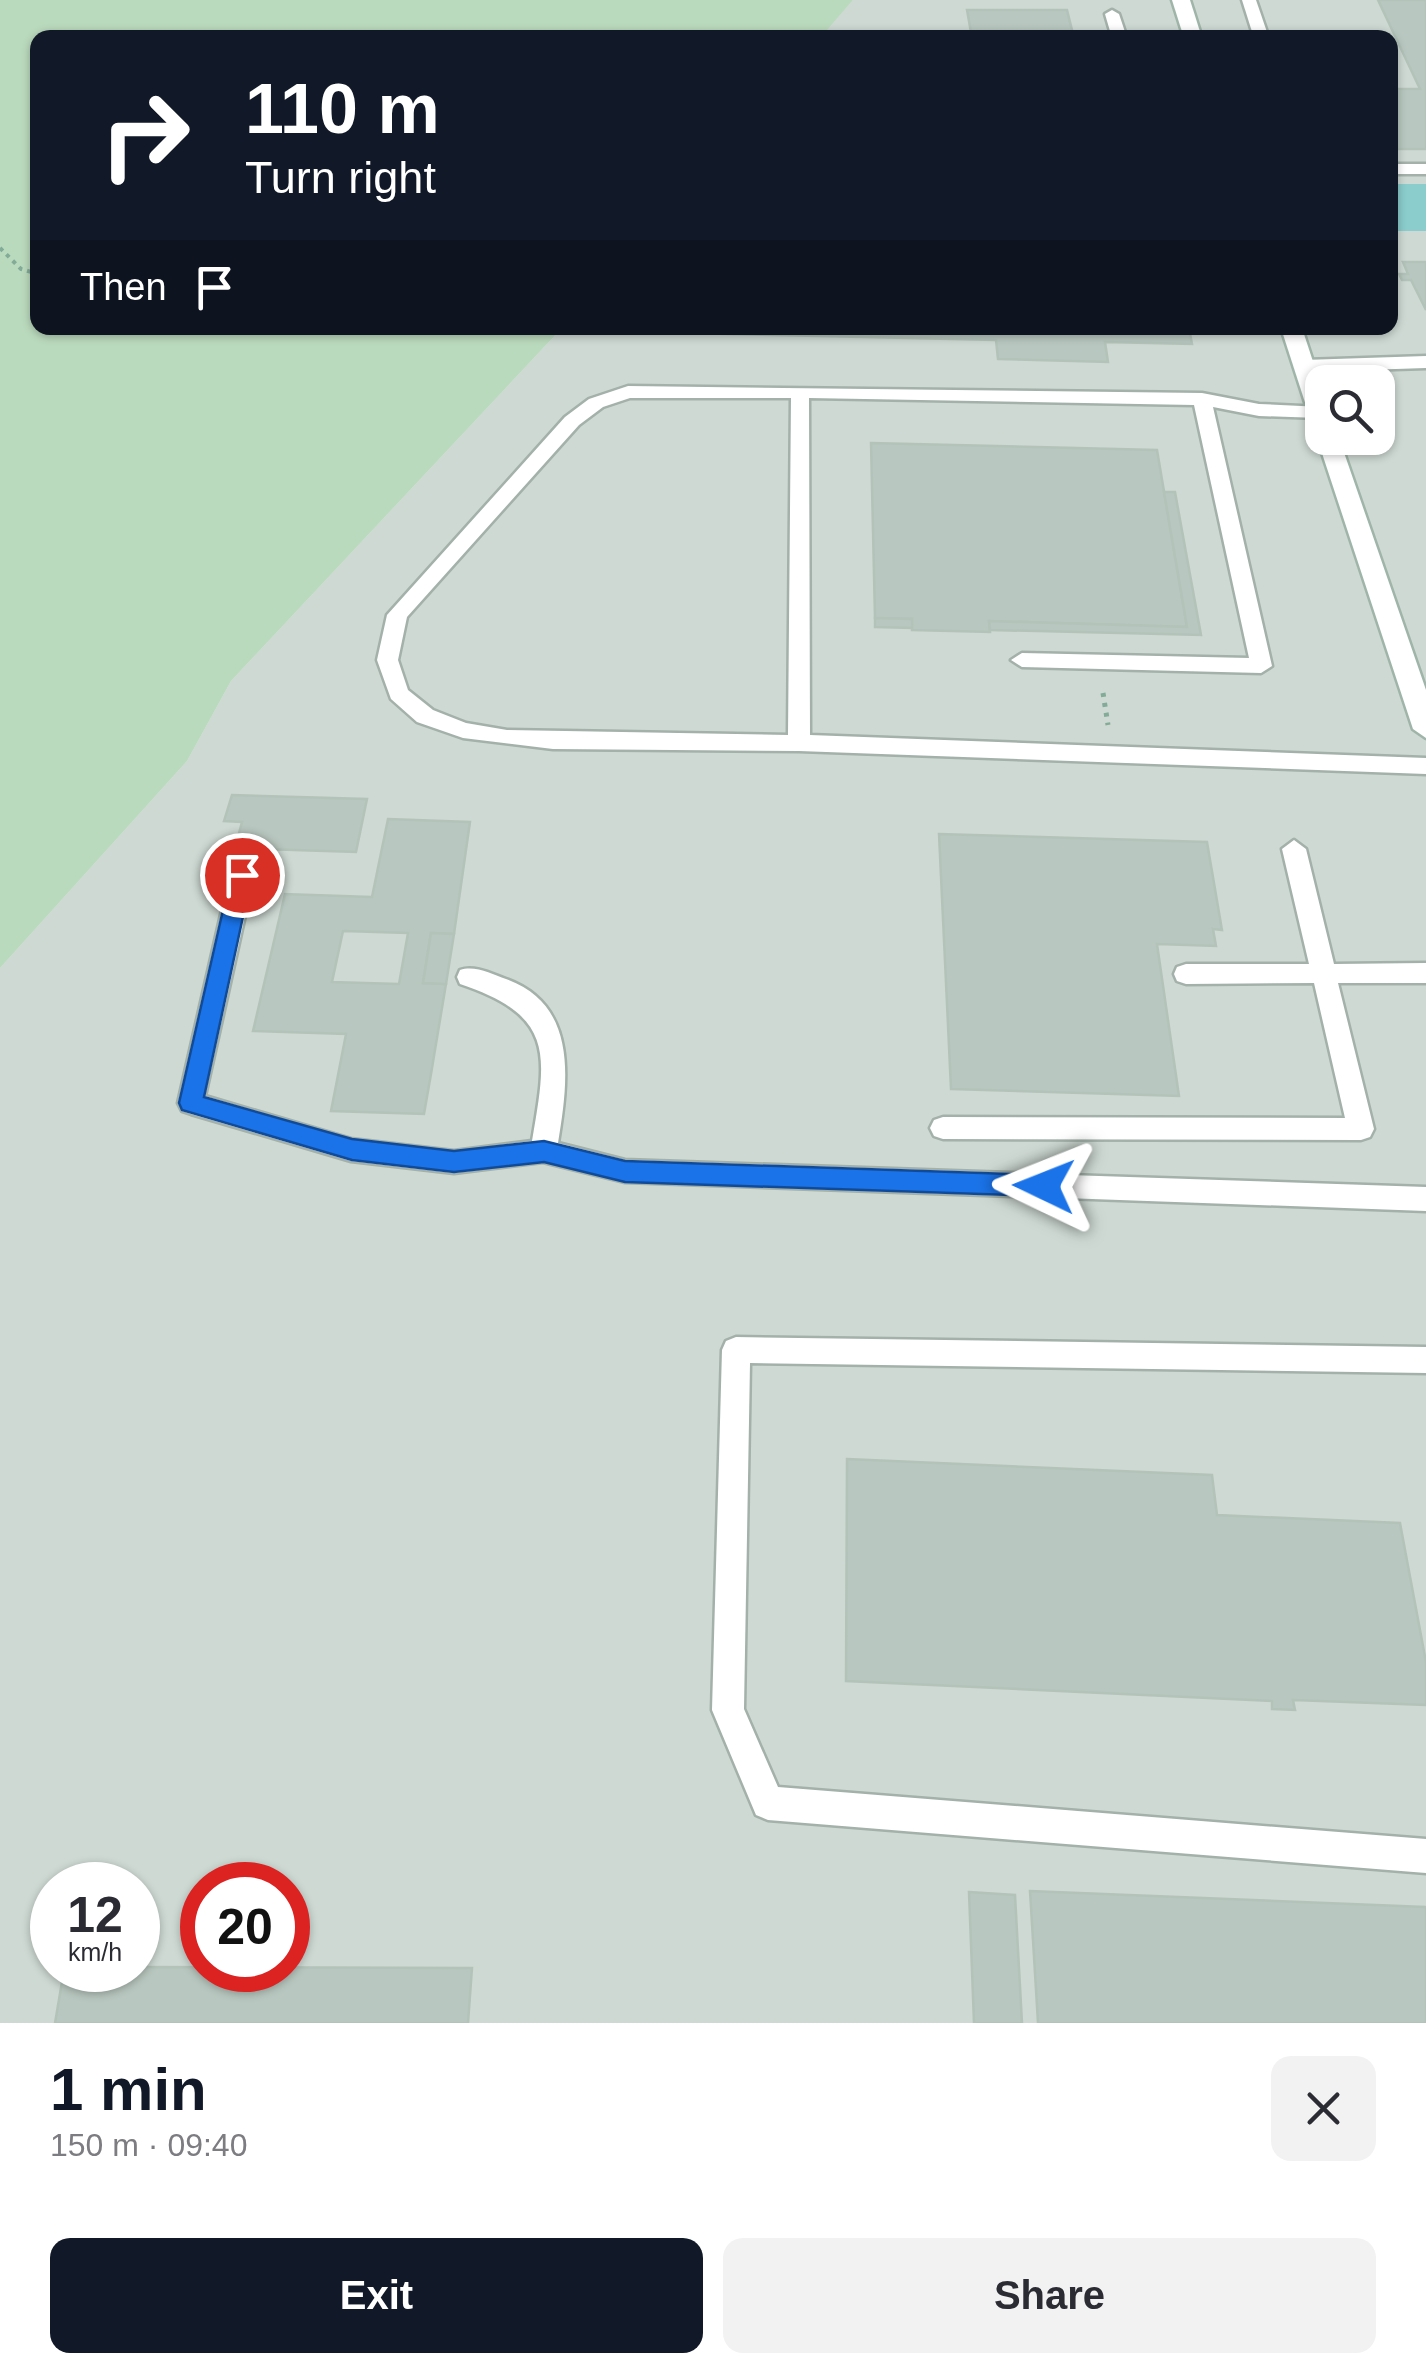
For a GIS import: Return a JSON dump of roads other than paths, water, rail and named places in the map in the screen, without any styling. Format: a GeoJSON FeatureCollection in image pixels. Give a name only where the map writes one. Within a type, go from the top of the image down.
{"type":"FeatureCollection","features":[{"type":"Feature","properties":{"kind":"street"},"geometry":{"type":"LineString","coordinates":[[1180,0],[1190,30]]}},
{"type":"Feature","properties":{"kind":"street"},"geometry":{"type":"LineString","coordinates":[[1293,335],[1305,369]]}},
{"type":"Feature","properties":{"kind":"street"},"geometry":{"type":"LineString","coordinates":[[1334,455],[1426,729]]}},
{"type":"Feature","properties":{"kind":"lane"},"geometry":{"type":"LineString","coordinates":[[1249,0],[1259,30]]}},
{"type":"Feature","properties":{"kind":"lane"},"geometry":{"type":"LineString","coordinates":[[1112,14],[1117,30]]}},
{"type":"Feature","properties":{"kind":"lane"},"geometry":{"type":"LineString","coordinates":[[1398,169],[1426,169]]}},
{"type":"Feature","properties":{"kind":"lane"},"geometry":{"type":"LineString","coordinates":[[1304,366],[1426,362]]}},
{"type":"Feature","properties":{"kind":"lane"},"geometry":{"type":"LineString","coordinates":[[1305,414],[1202,399],[628,392],[596,403],[572,421],[397,615],[387,640],[388,667],[395,689],[420,711],[451,729],[504,741],[800,743],[1426,766]]}},
{"type":"Feature","properties":{"kind":"lane"},"geometry":{"type":"LineString","coordinates":[[800,392],[800,743]]}},
{"type":"Feature","properties":{"kind":"lane"},"geometry":{"type":"LineString","coordinates":[[1022,660],[1260,666],[1202,399]]}},
{"type":"Feature","properties":{"kind":"lane"},"geometry":{"type":"LineString","coordinates":[[942,1128],[1361,1128],[1294,849]]}},
{"type":"Feature","properties":{"kind":"lane"},"geometry":{"type":"LineString","coordinates":[[242,875],[191,1103],[352,1150],[454,1162],[544,1151],[625,1171],[1426,1199]]}},
{"type":"Feature","properties":{"kind":"lane"},"geometry":{"type":"LineString","coordinates":[[1186,974],[1426,973]]}},
{"type":"Feature","properties":{"kind":"lane"},"geometry":{"type":"LineString","coordinates":[[469,977],[506,986],[533,1004],[552,1043],[556,1074],[544,1151]]}},
{"type":"Feature","properties":{"kind":"lane"},"geometry":{"type":"LineString","coordinates":[[1426,1360],[736,1350],[728,1710],[768,1803],[1426,1856]]}},
{"type":"Feature","properties":{"kind":"water"},"geometry":{"type":"Polygon","coordinates":[[[1398,184],[1426,184],[1426,231],[1398,231],[1398,184]]]}}]}
